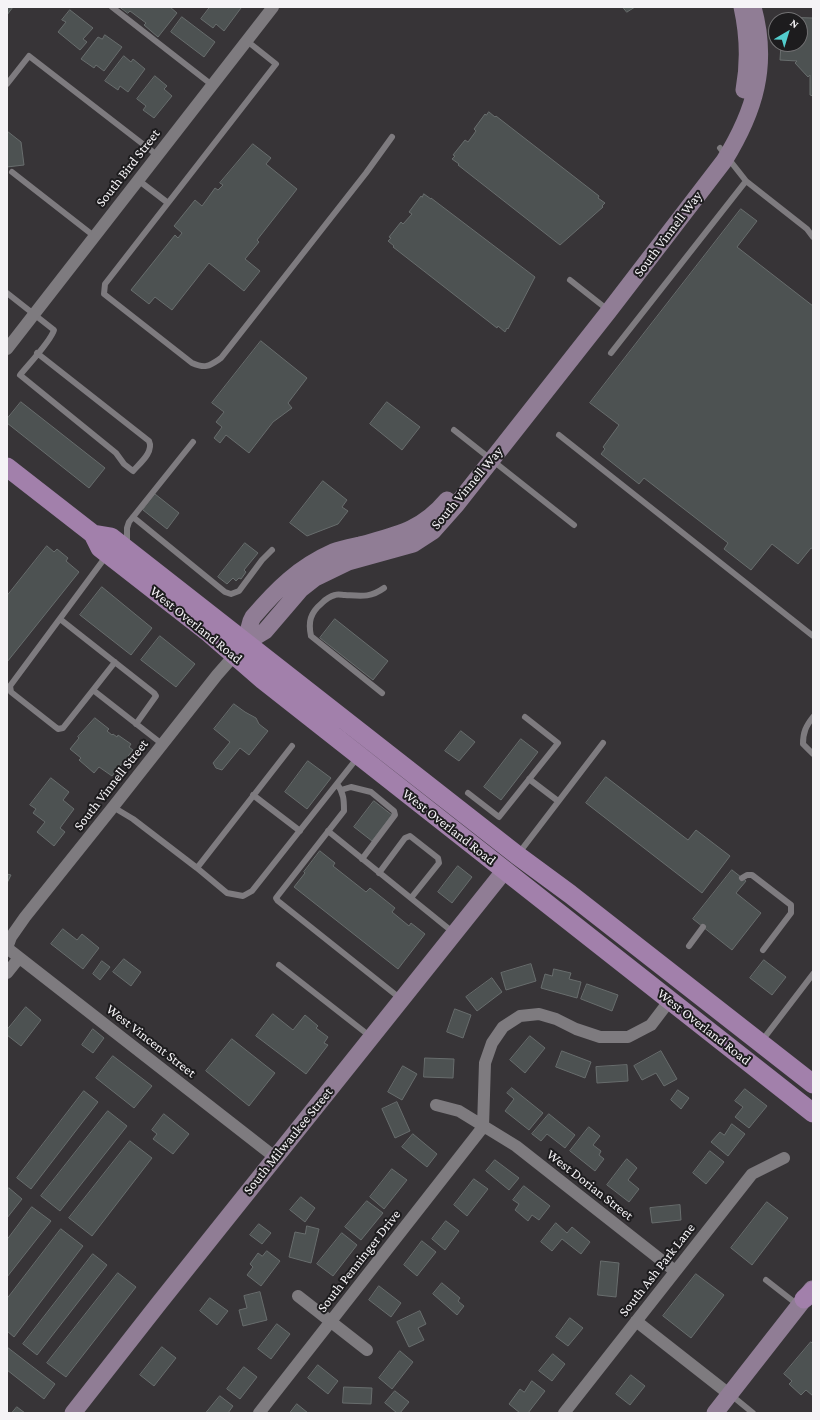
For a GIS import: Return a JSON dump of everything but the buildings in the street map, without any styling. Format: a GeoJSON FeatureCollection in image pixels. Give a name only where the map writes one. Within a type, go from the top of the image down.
{"type":"FeatureCollection","features":[{"type":"Feature","properties":{"kind":"main road","name":"West Overland Road"},"geometry":{"type":"LineString","coordinates":[[7,467],[93,534],[100,548],[213,636],[240,649],[263,680],[813,1113]]}},
{"type":"Feature","properties":{"kind":"main road","name":"West Overland Road"},"geometry":{"type":"LineString","coordinates":[[93,534],[111,537],[127,549],[240,649],[570,894],[813,1084]]}},
{"type":"Feature","properties":{"kind":"main road"},"geometry":{"type":"LineString","coordinates":[[423,806],[449,815],[500,855],[517,856]]}},
{"type":"Feature","properties":{"kind":"main road"},"geometry":{"type":"LineString","coordinates":[[505,870],[522,871],[576,913],[629,940]]}},
{"type":"Feature","properties":{"kind":"main road"},"geometry":{"type":"LineString","coordinates":[[569,922],[608,941],[645,968],[656,962]]}},
{"type":"Feature","properties":{"kind":"main road"},"geometry":{"type":"LineString","coordinates":[[670,1000],[682,999],[688,1002],[741,1044],[746,1045],[760,1043]]}},
{"type":"Feature","properties":{"kind":"street","name":"South Bird Street"},"geometry":{"type":"LineString","coordinates":[[7,349],[273,7]]}},
{"type":"Feature","properties":{"kind":"street","name":"South Vinnell Way"},"geometry":{"type":"LineString","coordinates":[[723,152],[738,114],[747,75],[747,46],[745,19],[742,7]]}},
{"type":"Feature","properties":{"kind":"street","name":"South Vinnell Way"},"geometry":{"type":"LineString","coordinates":[[240,649],[251,621],[288,579],[310,563],[335,552],[409,531],[422,523],[441,506],[488,457],[605,308],[723,152],[736,142],[749,114],[756,86],[760,58],[760,36],[753,7]]}},
{"type":"Feature","properties":{"kind":"street","name":"South Vinnell Street"},"geometry":{"type":"LineString","coordinates":[[7,948],[11,937],[25,917],[220,671],[240,649]]}},
{"type":"Feature","properties":{"kind":"street","name":"South Milwaukee Street"},"geometry":{"type":"LineString","coordinates":[[73,1413],[505,870]]}},
{"type":"Feature","properties":{"kind":"street","name":"West Vincent Street"},"geometry":{"type":"LineString","coordinates":[[7,948],[276,1158]]}},
{"type":"Feature","properties":{"kind":"street"},"geometry":{"type":"LineString","coordinates":[[7,973],[19,958]]}},
{"type":"Feature","properties":{"kind":"street"},"geometry":{"type":"LineString","coordinates":[[483,1127],[485,1062],[492,1043],[504,1027],[520,1016],[539,1014],[556,1019],[576,1030],[600,1037],[628,1037],[651,1025],[670,1000]]}},
{"type":"Feature","properties":{"kind":"street"},"geometry":{"type":"LineString","coordinates":[[436,1105],[459,1111],[483,1127]]}},
{"type":"Feature","properties":{"kind":"street","name":"West Dorian Street"},"geometry":{"type":"LineString","coordinates":[[483,1127],[516,1146],[675,1271]]}},
{"type":"Feature","properties":{"kind":"street","name":"South Penninger Drive"},"geometry":{"type":"LineString","coordinates":[[259,1413],[483,1127]]}},
{"type":"Feature","properties":{"kind":"street","name":"South Ash Park Lane"},"geometry":{"type":"LineString","coordinates":[[564,1413],[752,1174],[784,1158]]}},
{"type":"Feature","properties":{"kind":"street"},"geometry":{"type":"LineString","coordinates":[[298,1296],[367,1350]]}},
{"type":"Feature","properties":{"kind":"street"},"geometry":{"type":"LineString","coordinates":[[715,1413],[807,1296]]}},
{"type":"Feature","properties":{"kind":"street"},"geometry":{"type":"LineString","coordinates":[[636,1321],[729,1394]]}},
{"type":"Feature","properties":{"kind":"lane"},"geometry":{"type":"LineString","coordinates":[[112,7],[212,85]]}},
{"type":"Feature","properties":{"kind":"lane"},"geometry":{"type":"LineString","coordinates":[[247,41],[276,64],[105,284],[104,294],[192,363],[201,367],[210,365],[221,358],[366,173],[392,137]]}},
{"type":"Feature","properties":{"kind":"lane"},"geometry":{"type":"LineString","coordinates":[[7,84],[29,56],[157,155]]}},
{"type":"Feature","properties":{"kind":"lane"},"geometry":{"type":"LineString","coordinates":[[723,152],[746,181],[807,228],[813,237]]}},
{"type":"Feature","properties":{"kind":"lane"},"geometry":{"type":"LineString","coordinates":[[12,172],[94,236]]}},
{"type":"Feature","properties":{"kind":"lane"},"geometry":{"type":"LineString","coordinates":[[138,180],[168,203]]}},
{"type":"Feature","properties":{"kind":"lane"},"geometry":{"type":"LineString","coordinates":[[611,353],[746,181]]}},
{"type":"Feature","properties":{"kind":"lane"},"geometry":{"type":"LineString","coordinates":[[570,280],[605,308]]}},
{"type":"Feature","properties":{"kind":"lane"},"geometry":{"type":"LineString","coordinates":[[7,293],[54,330],[53,335],[37,353],[20,375],[116,453],[124,464],[133,471],[150,450],[151,443],[37,353]]}},
{"type":"Feature","properties":{"kind":"lane"},"geometry":{"type":"LineString","coordinates":[[454,430],[574,525]]}},
{"type":"Feature","properties":{"kind":"lane"},"geometry":{"type":"LineString","coordinates":[[558,435],[813,636]]}},
{"type":"Feature","properties":{"kind":"lane"},"geometry":{"type":"LineString","coordinates":[[127,549],[126,528],[133,517],[193,442]]}},
{"type":"Feature","properties":{"kind":"lane"},"geometry":{"type":"LineString","coordinates":[[133,517],[225,592],[231,594],[238,591],[262,560],[272,550]]}},
{"type":"Feature","properties":{"kind":"lane"},"geometry":{"type":"LineString","coordinates":[[108,554],[10,686],[11,692],[58,729],[63,728],[114,662]]}},
{"type":"Feature","properties":{"kind":"lane"},"geometry":{"type":"LineString","coordinates":[[382,693],[311,636],[309,626],[310,616],[325,600],[335,595],[367,597],[376,594],[384,588]]}},
{"type":"Feature","properties":{"kind":"lane"},"geometry":{"type":"LineString","coordinates":[[60,619],[154,693],[156,696],[136,724]]}},
{"type":"Feature","properties":{"kind":"lane"},"geometry":{"type":"LineString","coordinates":[[93,690],[162,744]]}},
{"type":"Feature","properties":{"kind":"lane"},"geometry":{"type":"LineString","coordinates":[[468,792],[499,817],[558,743],[525,717]]}},
{"type":"Feature","properties":{"kind":"lane"},"geometry":{"type":"LineString","coordinates":[[813,717],[805,727],[803,744],[813,754]]}},
{"type":"Feature","properties":{"kind":"lane"},"geometry":{"type":"LineString","coordinates":[[517,856],[603,743]]}},
{"type":"Feature","properties":{"kind":"lane"},"geometry":{"type":"LineString","coordinates":[[197,868],[292,746]]}},
{"type":"Feature","properties":{"kind":"lane"},"geometry":{"type":"LineString","coordinates":[[113,807],[133,819],[227,892],[243,896],[252,891],[359,756]]}},
{"type":"Feature","properties":{"kind":"lane"},"geometry":{"type":"LineString","coordinates":[[530,779],[558,801]]}},
{"type":"Feature","properties":{"kind":"lane"},"geometry":{"type":"LineString","coordinates":[[337,784],[342,790],[344,798],[344,811],[276,898],[401,1000]]}},
{"type":"Feature","properties":{"kind":"lane"},"geometry":{"type":"LineString","coordinates":[[342,790],[351,787],[371,792],[394,810],[395,815],[362,859]]}},
{"type":"Feature","properties":{"kind":"lane"},"geometry":{"type":"LineString","coordinates":[[254,795],[300,831]]}},
{"type":"Feature","properties":{"kind":"lane"},"geometry":{"type":"LineString","coordinates":[[328,831],[454,933]]}},
{"type":"Feature","properties":{"kind":"lane"},"geometry":{"type":"LineString","coordinates":[[380,873],[405,838],[410,836],[438,858],[439,863],[411,898]]}},
{"type":"Feature","properties":{"kind":"lane"},"geometry":{"type":"LineString","coordinates":[[742,878],[752,874],[791,905],[791,913],[763,950]]}},
{"type":"Feature","properties":{"kind":"lane"},"geometry":{"type":"LineString","coordinates":[[689,946],[704,927]]}},
{"type":"Feature","properties":{"kind":"lane"},"geometry":{"type":"LineString","coordinates":[[279,965],[371,1038]]}},
{"type":"Feature","properties":{"kind":"lane"},"geometry":{"type":"LineString","coordinates":[[760,1043],[813,974]]}},
{"type":"Feature","properties":{"kind":"lane"},"geometry":{"type":"LineString","coordinates":[[766,1280],[807,1296]]}},
{"type":"Feature","properties":{"kind":"lane"},"geometry":{"type":"LineString","coordinates":[[729,1394],[753,1413]]}}]}
